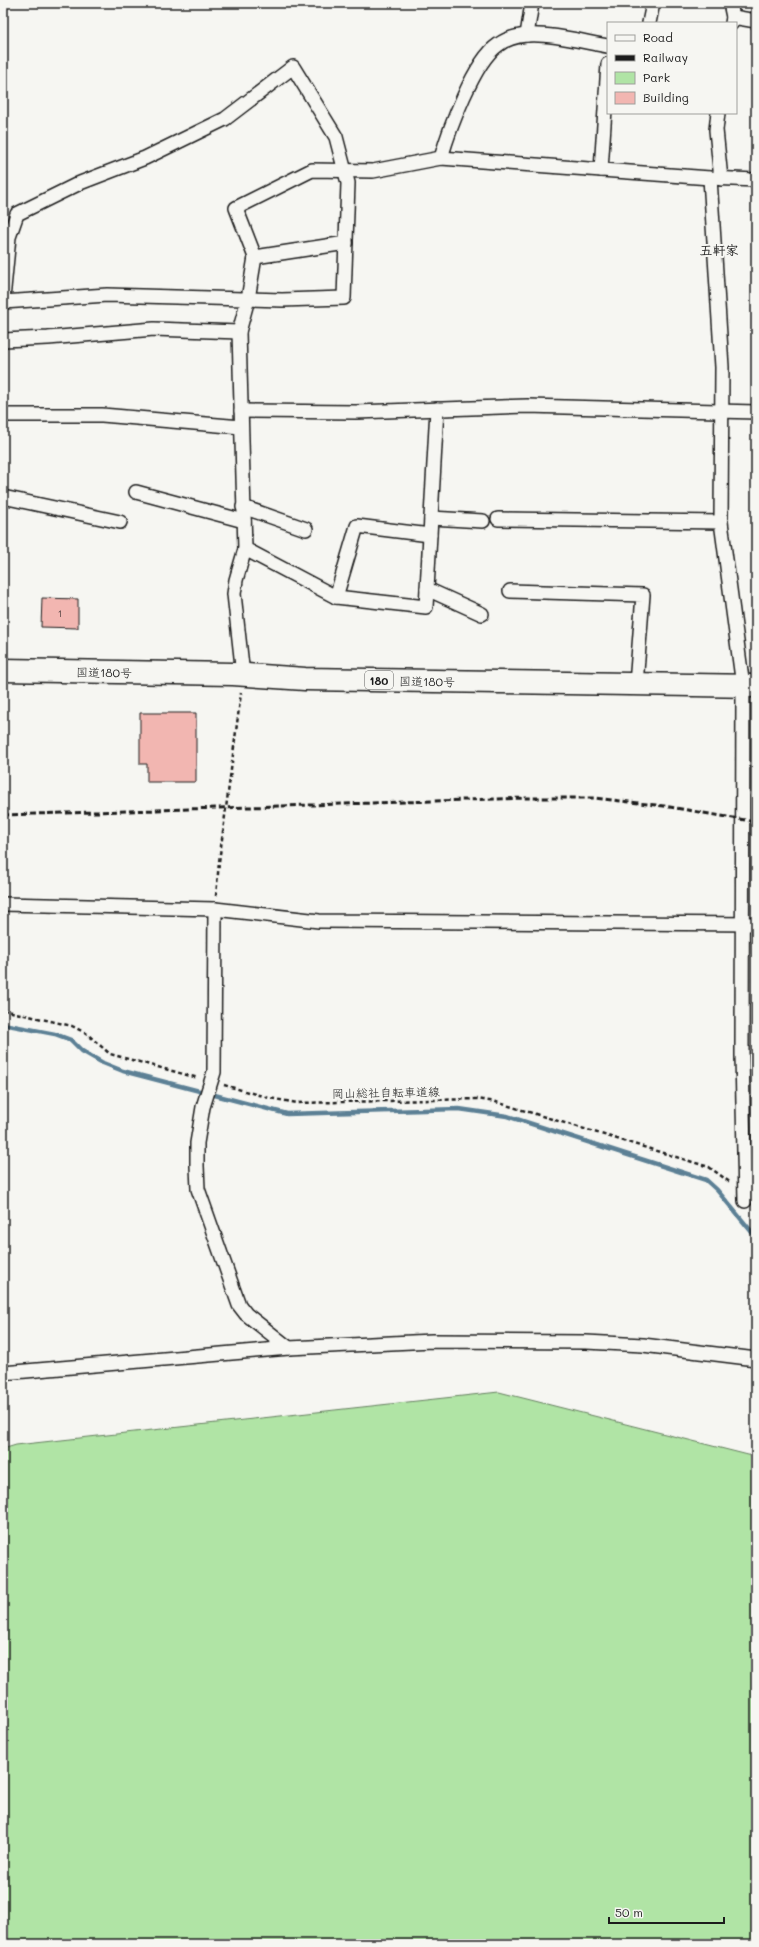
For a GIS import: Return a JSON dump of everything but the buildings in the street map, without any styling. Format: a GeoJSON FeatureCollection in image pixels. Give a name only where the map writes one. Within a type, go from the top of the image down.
{"type":"FeatureCollection","features":[{"type":"Feature","properties":{"kind":"highway","name":"国道180号"},"geometry":{"type":"LineString","coordinates":[[3,670],[243,674],[305,679],[749,686]]}},
{"type":"Feature","properties":{"kind":"street"},"geometry":{"type":"LineString","coordinates":[[527,35],[532,3]]}},
{"type":"Feature","properties":{"kind":"street"},"geometry":{"type":"LineString","coordinates":[[649,22],[653,3]]}},
{"type":"Feature","properties":{"kind":"street"},"geometry":{"type":"LineString","coordinates":[[730,3],[733,20],[756,20]]}},
{"type":"Feature","properties":{"kind":"street"},"geometry":{"type":"LineString","coordinates":[[441,158],[446,139],[470,86],[484,60],[497,45],[512,37],[527,35],[607,46]]}},
{"type":"Feature","properties":{"kind":"street"},"geometry":{"type":"LineString","coordinates":[[293,67],[332,130],[340,147],[344,169],[348,183],[344,298],[248,299],[106,295],[3,300],[9,237],[17,214],[80,183],[145,158],[225,119],[293,67]]}},
{"type":"Feature","properties":{"kind":"street"},"geometry":{"type":"LineString","coordinates":[[601,170],[607,79]]}},
{"type":"Feature","properties":{"kind":"street"},"geometry":{"type":"LineString","coordinates":[[718,114],[715,178],[722,367],[721,522],[749,686],[742,924],[742,1055],[745,1201]]}},
{"type":"Feature","properties":{"kind":"street"},"geometry":{"type":"LineString","coordinates":[[243,674],[234,594],[236,580],[245,549],[239,332],[248,299],[255,257],[236,208],[312,170],[344,169],[373,171],[441,158],[756,180]]}},
{"type":"Feature","properties":{"kind":"street"},"geometry":{"type":"LineString","coordinates":[[255,257],[346,243]]}},
{"type":"Feature","properties":{"kind":"street"},"geometry":{"type":"LineString","coordinates":[[3,340],[48,338],[154,329],[239,332]]}},
{"type":"Feature","properties":{"kind":"street"},"geometry":{"type":"LineString","coordinates":[[240,411],[356,412],[527,406],[756,412]]}},
{"type":"Feature","properties":{"kind":"street"},"geometry":{"type":"LineString","coordinates":[[245,549],[336,597],[426,606],[437,409]]}},
{"type":"Feature","properties":{"kind":"street"},"geometry":{"type":"LineString","coordinates":[[3,415],[102,415],[241,427]]}},
{"type":"Feature","properties":{"kind":"street"},"geometry":{"type":"LineString","coordinates":[[136,492],[244,521]]}},
{"type":"Feature","properties":{"kind":"street"},"geometry":{"type":"LineString","coordinates":[[3,497],[120,522]]}},
{"type":"Feature","properties":{"kind":"street"},"geometry":{"type":"LineString","coordinates":[[243,507],[306,529]]}},
{"type":"Feature","properties":{"kind":"street"},"geometry":{"type":"LineString","coordinates":[[431,518],[483,521]]}},
{"type":"Feature","properties":{"kind":"street"},"geometry":{"type":"LineString","coordinates":[[498,519],[721,522]]}},
{"type":"Feature","properties":{"kind":"street"},"geometry":{"type":"LineString","coordinates":[[336,597],[357,526],[430,535]]}},
{"type":"Feature","properties":{"kind":"street"},"geometry":{"type":"LineString","coordinates":[[427,589],[482,614]]}},
{"type":"Feature","properties":{"kind":"street"},"geometry":{"type":"LineString","coordinates":[[510,591],[643,595],[636,684]]}},
{"type":"Feature","properties":{"kind":"street"},"geometry":{"type":"LineString","coordinates":[[3,904],[215,909],[319,921],[756,924]]}},
{"type":"Feature","properties":{"kind":"street"},"geometry":{"type":"LineString","coordinates":[[215,909],[214,1072],[203,1107],[197,1143],[198,1189],[239,1305],[246,1314],[289,1348]]}},
{"type":"Feature","properties":{"kind":"street"},"geometry":{"type":"LineString","coordinates":[[3,1373],[289,1348],[432,1341],[586,1342],[643,1345],[756,1359]]}},
{"type":"Feature","properties":{"kind":"path"},"geometry":{"type":"LineString","coordinates":[[215,909],[219,862],[243,674]]}},
{"type":"Feature","properties":{"kind":"path","name":"岡山総社自転車道線"},"geometry":{"type":"LineString","coordinates":[[3,1010],[72,1026],[86,1033],[110,1054],[269,1098],[297,1103],[476,1099],[496,1102],[709,1167],[734,1185],[745,1201]]}},
{"type":"Feature","properties":{"kind":"green space"},"geometry":{"type":"Polygon","coordinates":[[[499,1392],[756,1457],[756,1944],[3,1944],[3,1449],[16,1445],[499,1392]]]}},
{"type":"Feature","properties":{"kind":"waterway"},"geometry":{"type":"LineString","coordinates":[[3,1024],[55,1034],[71,1040],[82,1051],[103,1063],[123,1071],[287,1114],[459,1109],[507,1116],[706,1180],[717,1190],[756,1237]]}},
{"type":"Feature","properties":{"kind":"railway"},"geometry":{"type":"LineString","coordinates":[[3,815],[527,798],[595,798],[664,806],[756,822]]}},
{"type":"Feature","properties":{"kind":"district","name":"五軒家"},"geometry":{"type":"Point","coordinates":[719,249]}}]}
